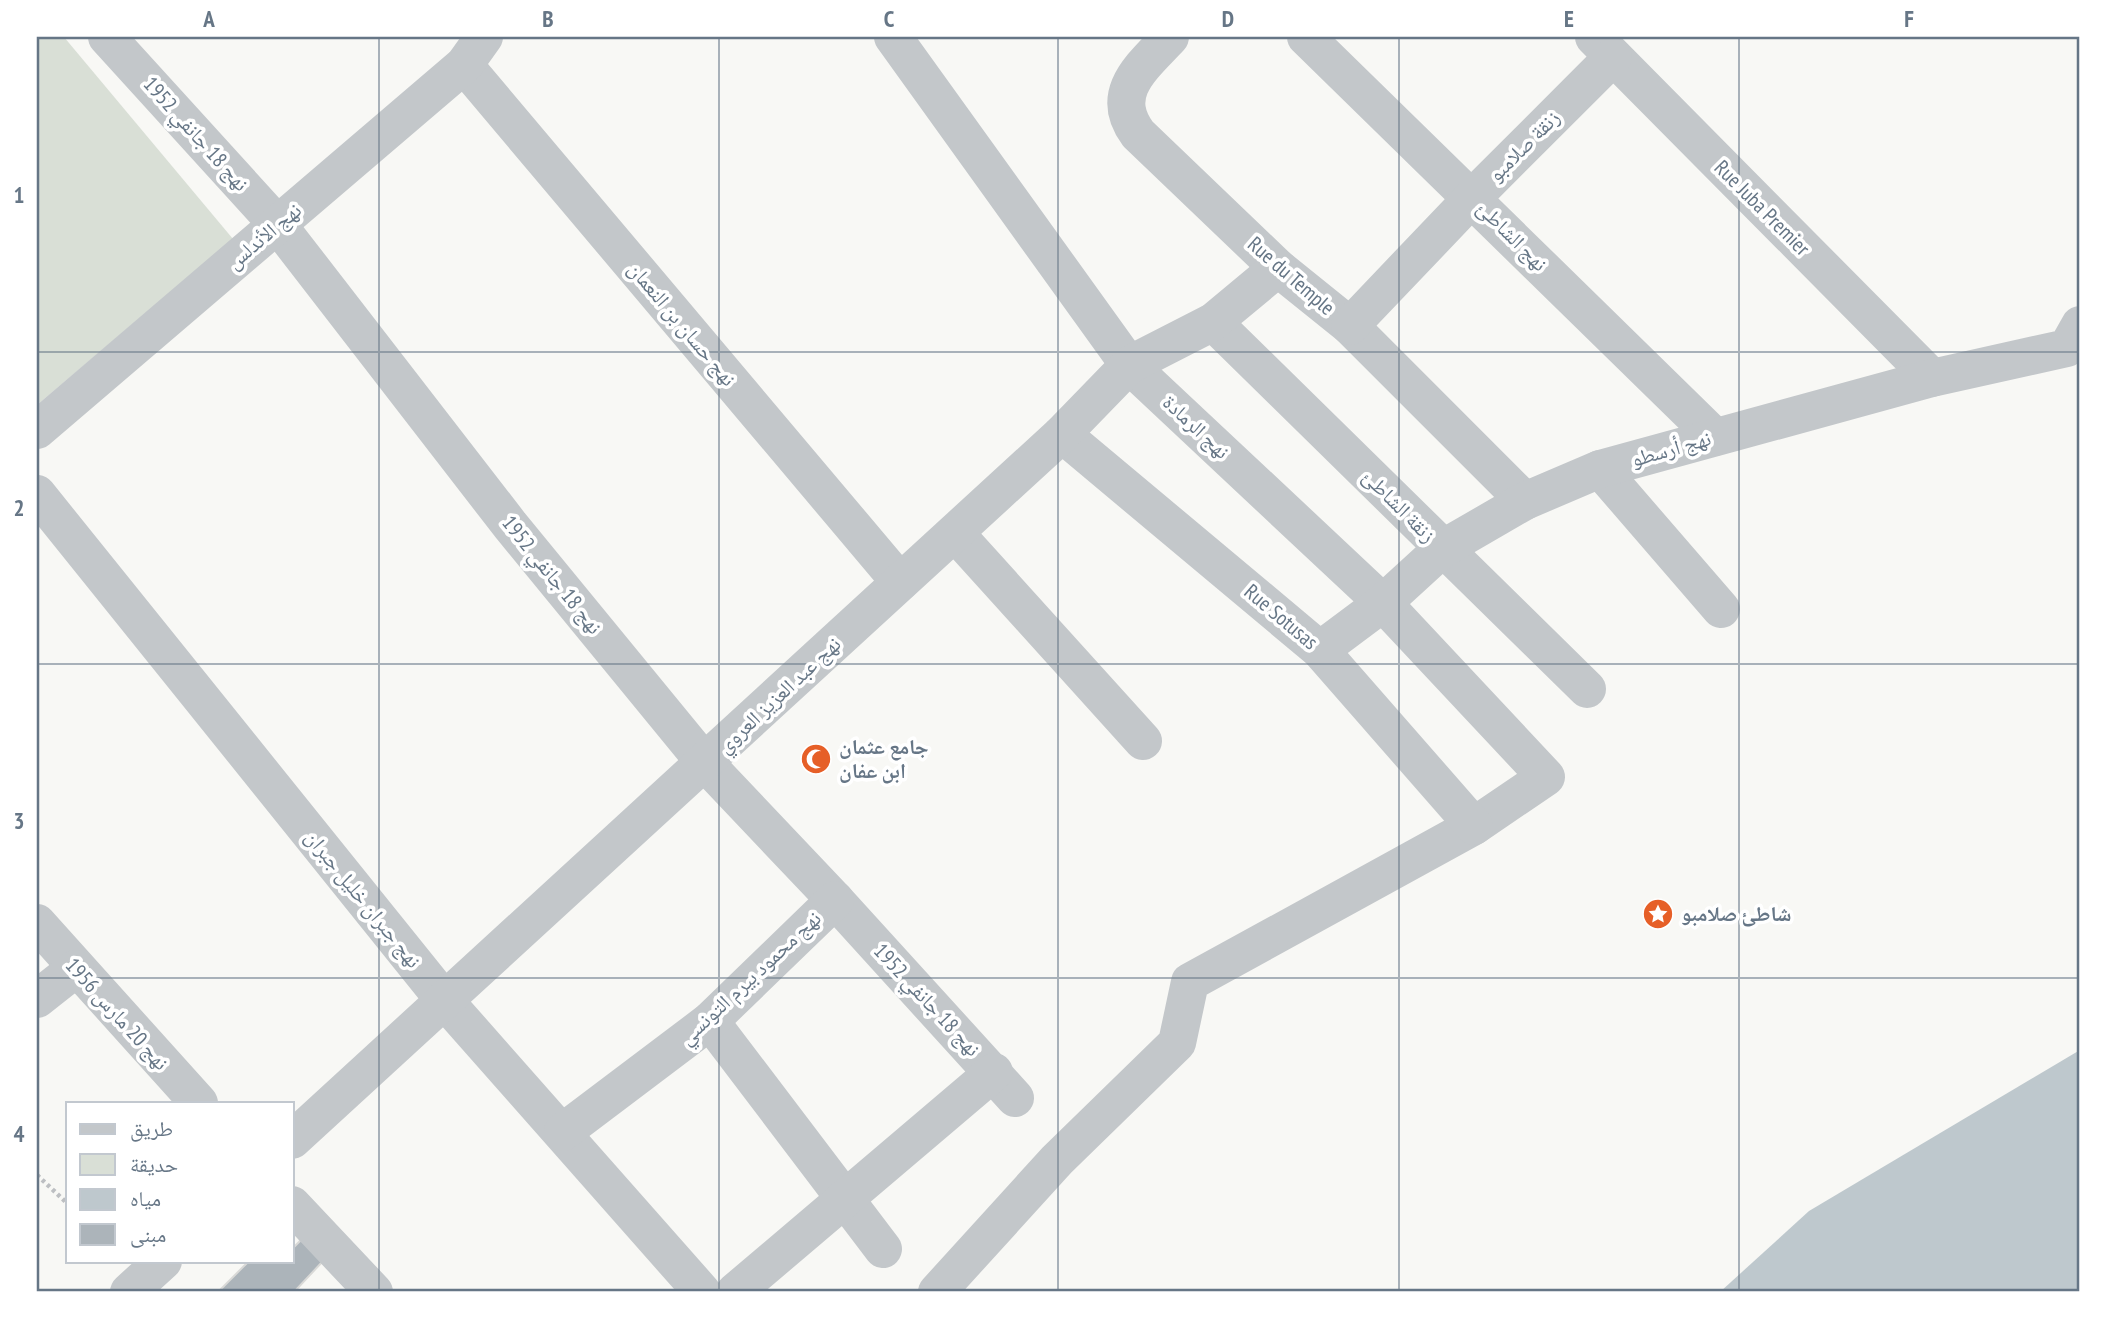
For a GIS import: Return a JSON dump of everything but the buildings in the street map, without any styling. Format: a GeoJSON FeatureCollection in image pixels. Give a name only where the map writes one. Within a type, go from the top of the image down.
{"type":"FeatureCollection","features":[{"type":"Feature","properties":{"kind":"street","name":"نهج 18 جانفي 1952"},"geometry":{"type":"LineString","coordinates":[[107,37],[278,225],[510,525],[706,764],[1005,1085],[848,1198]]}},
{"type":"Feature","properties":{"kind":"street","name":"نهج الرمادة"},"geometry":{"type":"LineString","coordinates":[[893,37],[1129,365],[1383,603],[1546,777],[1474,825]]}},
{"type":"Feature","properties":{"kind":"street","name":"Rue du Temple"},"geometry":{"type":"LineString","coordinates":[[1170,37],[1128,88],[1125,104],[1129,122],[1138,134],[1278,268],[1350,326],[1525,501]]}},
{"type":"Feature","properties":{"kind":"street","name":"نهج الشاطئ"},"geometry":{"type":"LineString","coordinates":[[1306,37],[1473,197],[1715,437]]}},
{"type":"Feature","properties":{"kind":"street","name":"زنقة صلامبو"},"geometry":{"type":"LineString","coordinates":[[1350,326],[1473,197],[1603,47]]}},
{"type":"Feature","properties":{"kind":"street","name":"Rue Juba Premier"},"geometry":{"type":"LineString","coordinates":[[1603,47],[1932,377]]}},
{"type":"Feature","properties":{"kind":"street","name":"نهج الأندلس"},"geometry":{"type":"LineString","coordinates":[[37,430],[278,225],[474,51]]}},
{"type":"Feature","properties":{"kind":"street","name":"نهج حسان بن النعمان"},"geometry":{"type":"LineString","coordinates":[[474,51],[900,582]]}},
{"type":"Feature","properties":{"kind":"street","name":"نهج عبد العزيز العروي"},"geometry":{"type":"LineString","coordinates":[[294,1138],[706,764],[1062,434],[1129,365],[1213,322],[1278,268]]}},
{"type":"Feature","properties":{"kind":"street","name":"زنقة الشاطئ"},"geometry":{"type":"LineString","coordinates":[[1213,322],[1587,689]]}},
{"type":"Feature","properties":{"kind":"street","name":"نهج أرسطو"},"geometry":{"type":"LineString","coordinates":[[1320,650],[1383,603],[1442,549],[1525,501],[1600,470],[1932,377],[2076,349]]}},
{"type":"Feature","properties":{"kind":"street","name":"Rue Sotusas"},"geometry":{"type":"LineString","coordinates":[[1062,434],[1320,650],[1474,825]]}},
{"type":"Feature","properties":{"kind":"street"},"geometry":{"type":"LineString","coordinates":[[1600,470],[1721,609]]}},
{"type":"Feature","properties":{"kind":"street","name":"نهج جبران خليل جبران"},"geometry":{"type":"LineString","coordinates":[[37,494],[445,1001],[702,1292]]}},
{"type":"Feature","properties":{"kind":"street"},"geometry":{"type":"LineString","coordinates":[[955,533],[1143,741]]}},
{"type":"Feature","properties":{"kind":"street"},"geometry":{"type":"LineString","coordinates":[[937,1292],[1057,1160],[1177,1043],[1191,982],[1474,825]]}},
{"type":"Feature","properties":{"kind":"street","name":"نهج محمود بيرم التونسي"},"geometry":{"type":"LineString","coordinates":[[563,1132],[710,1021],[835,900]]}},
{"type":"Feature","properties":{"kind":"street","name":"نهج 20 مارس 1956"},"geometry":{"type":"LineString","coordinates":[[37,923],[75,969],[198,1102]]}},
{"type":"Feature","properties":{"kind":"street"},"geometry":{"type":"LineString","coordinates":[[37,999],[75,969]]}},
{"type":"Feature","properties":{"kind":"street"},"geometry":{"type":"LineString","coordinates":[[710,1021],[848,1198],[883,1249]]}},
{"type":"Feature","properties":{"kind":"street"},"geometry":{"type":"LineString","coordinates":[[735,1292],[848,1198]]}},
{"type":"Feature","properties":{"kind":"street"},"geometry":{"type":"LineString","coordinates":[[294,1207],[374,1292]]}},
{"type":"Feature","properties":{"kind":"street"},"geometry":{"type":"LineString","coordinates":[[129,1292],[162,1262]]}},
{"type":"Feature","properties":{"kind":"path"},"geometry":{"type":"LineString","coordinates":[[37,1175],[66,1202]]}},
{"type":"Feature","properties":{"kind":"green space"},"geometry":{"type":"Polygon","coordinates":[[[37,37],[64,37],[233,239],[37,405],[37,37]]]}},
{"type":"Feature","properties":{"kind":"water"},"geometry":{"type":"Polygon","coordinates":[[[2080,1050],[2080,1292],[1720,1292],[1809,1211],[2080,1050]]]}},
{"type":"Feature","properties":{"kind":"place","name":"جامع عثمان ابن عفان"},"geometry":{"type":"Point","coordinates":[816,759]}},
{"type":"Feature","properties":{"kind":"place","name":"شاطئ صلامبو"},"geometry":{"type":"Point","coordinates":[1658,914]}}]}
